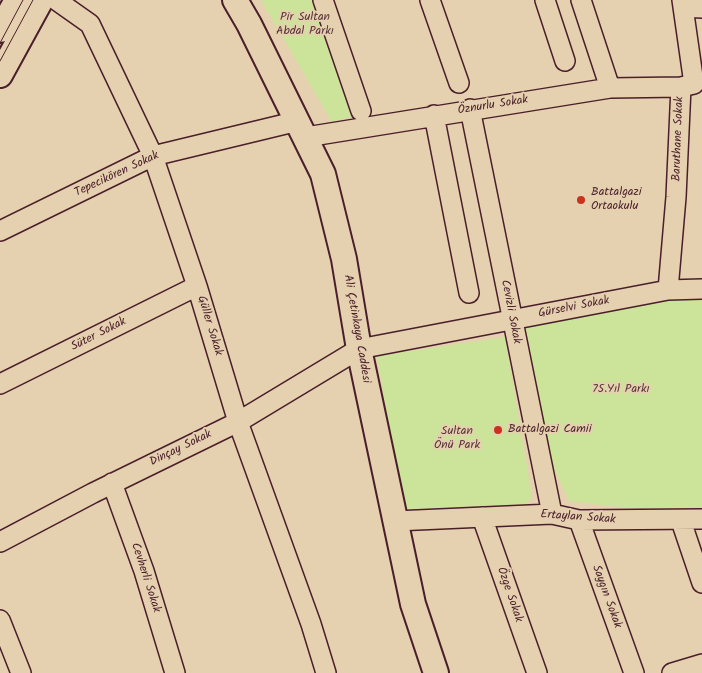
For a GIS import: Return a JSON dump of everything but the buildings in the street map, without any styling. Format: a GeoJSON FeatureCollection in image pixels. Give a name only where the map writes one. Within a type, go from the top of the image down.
{"type":"FeatureCollection","features":[{"type":"Feature","properties":{"kind":"main road"},"geometry":{"type":"LineString","coordinates":[[0,75],[41,0]]}},
{"type":"Feature","properties":{"kind":"main road","name":"Ali Çetinkaya Caddesi"},"geometry":{"type":"LineString","coordinates":[[235,0],[302,129],[323,174],[344,259],[359,349],[413,604],[436,673]]}},
{"type":"Feature","properties":{"kind":"street","name":"Güller Sokak"},"geometry":{"type":"LineString","coordinates":[[56,0],[90,24],[153,156],[197,286],[238,422],[311,624],[326,673]]}},
{"type":"Feature","properties":{"kind":"street"},"geometry":{"type":"LineString","coordinates":[[323,0],[361,111]]}},
{"type":"Feature","properties":{"kind":"street"},"geometry":{"type":"LineString","coordinates":[[430,0],[459,83]]}},
{"type":"Feature","properties":{"kind":"street"},"geometry":{"type":"LineString","coordinates":[[545,0],[565,60]]}},
{"type":"Feature","properties":{"kind":"street"},"geometry":{"type":"LineString","coordinates":[[582,0],[610,88]]}},
{"type":"Feature","properties":{"kind":"street"},"geometry":{"type":"LineString","coordinates":[[683,4],[702,8]]}},
{"type":"Feature","properties":{"kind":"street","name":"Baruthane Sokak"},"geometry":{"type":"LineString","coordinates":[[668,290],[676,197],[681,87],[694,84],[683,4]]}},
{"type":"Feature","properties":{"kind":"street","name":"Öznurlu Sokak"},"geometry":{"type":"LineString","coordinates":[[302,129],[434,115],[610,88],[681,87]]}},
{"type":"Feature","properties":{"kind":"street","name":"Cevizli Sokak"},"geometry":{"type":"LineString","coordinates":[[470,109],[552,514]]}},
{"type":"Feature","properties":{"kind":"street"},"geometry":{"type":"LineString","coordinates":[[434,115],[469,293]]}},
{"type":"Feature","properties":{"kind":"street","name":"Tepecikören Sokak"},"geometry":{"type":"LineString","coordinates":[[0,231],[153,156],[302,129]]}},
{"type":"Feature","properties":{"kind":"street","name":"Süter Sokak"},"geometry":{"type":"LineString","coordinates":[[0,384],[197,286]]}},
{"type":"Feature","properties":{"kind":"street","name":"Gürselvi Sokak"},"geometry":{"type":"LineString","coordinates":[[359,349],[668,290],[702,289]]}},
{"type":"Feature","properties":{"kind":"street","name":"Dinçay Sokak"},"geometry":{"type":"LineString","coordinates":[[0,542],[238,422],[359,349]]}},
{"type":"Feature","properties":{"kind":"street","name":"Cevherli Sokak"},"geometry":{"type":"LineString","coordinates":[[112,484],[144,571],[175,673]]}},
{"type":"Feature","properties":{"kind":"street","name":"Ertaylan Sokak"},"geometry":{"type":"LineString","coordinates":[[395,521],[552,514],[579,520],[681,521],[702,519]]}},
{"type":"Feature","properties":{"kind":"street","name":"Özge Sokak"},"geometry":{"type":"LineString","coordinates":[[482,517],[536,673]]}},
{"type":"Feature","properties":{"kind":"street","name":"Saygın Sokak"},"geometry":{"type":"LineString","coordinates":[[579,520],[634,673]]}},
{"type":"Feature","properties":{"kind":"street"},"geometry":{"type":"LineString","coordinates":[[681,521],[702,584]]}},
{"type":"Feature","properties":{"kind":"street"},"geometry":{"type":"LineString","coordinates":[[0,620],[21,673]]}},
{"type":"Feature","properties":{"kind":"street"},"geometry":{"type":"LineString","coordinates":[[672,673],[702,664]]}},
{"type":"Feature","properties":{"kind":"green space","name":"Pir Sultan Abdal Parkı"},"geometry":{"type":"Polygon","coordinates":[[[261,0],[323,0],[358,115],[332,122],[261,0]]]}},
{"type":"Feature","properties":{"kind":"green space","name":"75.Yıl Parkı"},"geometry":{"type":"Polygon","coordinates":[[[680,297],[702,298],[702,508],[627,508],[569,501],[552,464],[525,324],[680,297]]]}},
{"type":"Feature","properties":{"kind":"green space","name":"Sultan Önü Park"},"geometry":{"type":"Polygon","coordinates":[[[505,337],[532,496],[526,505],[403,510],[377,356],[505,337]]]}},
{"type":"Feature","properties":{"kind":"tram line"},"geometry":{"type":"LineString","coordinates":[[0,43],[23,0]]}},
{"type":"Feature","properties":{"kind":"tram line"},"geometry":{"type":"LineString","coordinates":[[0,61],[33,0]]}},
{"type":"Feature","properties":{"kind":"place","name":"Battalgazi Ortaokulu"},"geometry":{"type":"Point","coordinates":[581,200]}},
{"type":"Feature","properties":{"kind":"place","name":"Battalgazi Camii"},"geometry":{"type":"Point","coordinates":[498,430]}}]}
